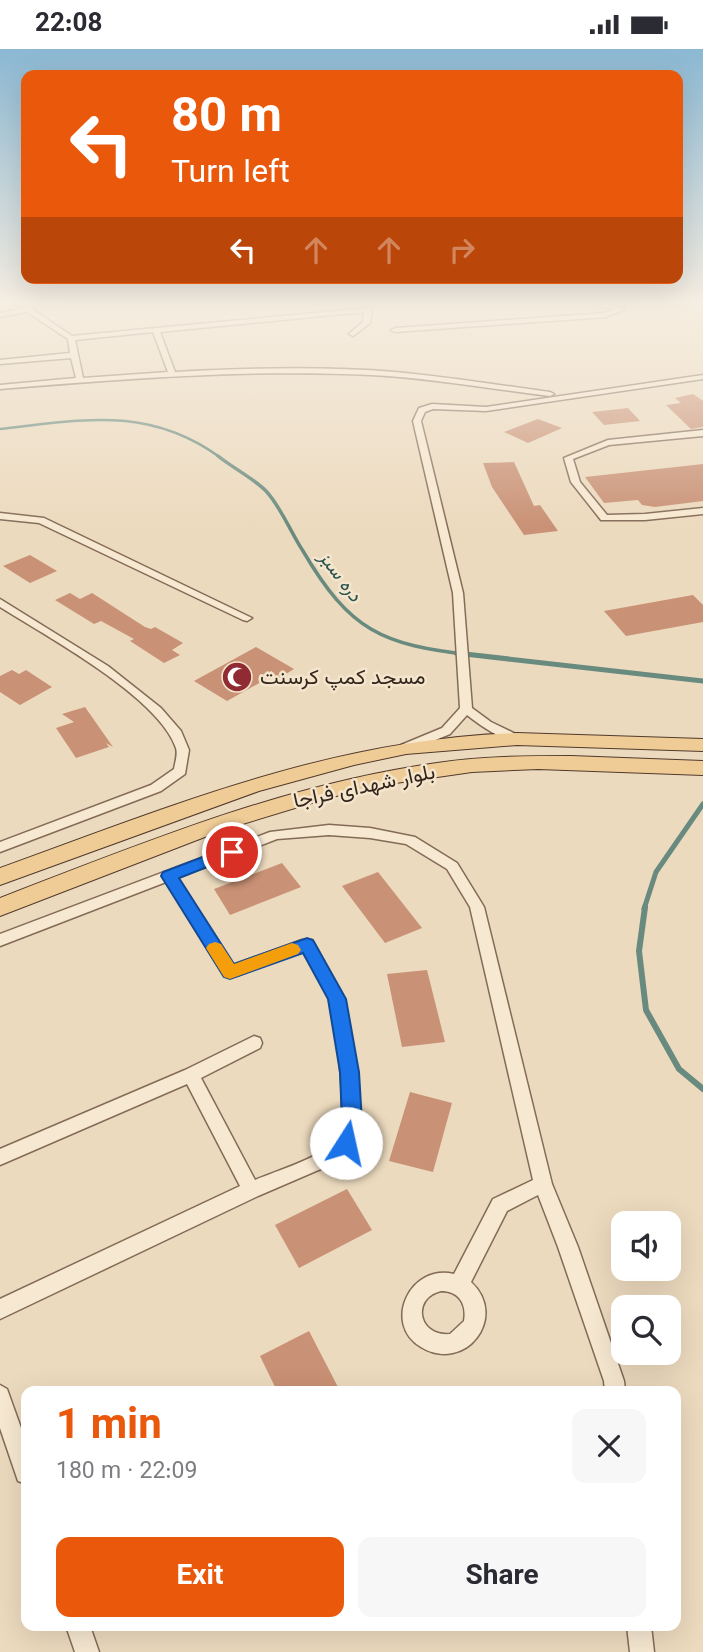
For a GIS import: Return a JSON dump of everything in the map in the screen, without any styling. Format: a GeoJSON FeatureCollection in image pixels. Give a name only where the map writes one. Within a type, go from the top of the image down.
{"type":"FeatureCollection","features":[{"type":"Feature","properties":{"kind":"main road","name":"بلوار شهدای فراجا"},"geometry":{"type":"LineString","coordinates":[[0,877],[237,793],[348,761],[405,748],[478,740],[520,739],[703,745]]}},
{"type":"Feature","properties":{"kind":"main road","name":"بلوار شهدای فراجا"},"geometry":{"type":"LineString","coordinates":[[0,907],[154,848],[306,796],[370,781],[439,769],[530,761],[703,768]]}},
{"type":"Feature","properties":{"kind":"street"},"geometry":{"type":"LineString","coordinates":[[0,387],[96,379]]}},
{"type":"Feature","properties":{"kind":"street"},"geometry":{"type":"LineString","coordinates":[[428,379],[566,396]]}},
{"type":"Feature","properties":{"kind":"street"},"geometry":{"type":"LineString","coordinates":[[405,748],[446,731],[466,709],[467,685],[458,593],[417,421],[422,410],[432,407],[486,409],[690,379]]}},
{"type":"Feature","properties":{"kind":"street"},"geometry":{"type":"LineString","coordinates":[[703,433],[608,443],[568,458],[576,482],[604,518],[645,517],[703,510]]}},
{"type":"Feature","properties":{"kind":"street"},"geometry":{"type":"LineString","coordinates":[[0,516],[41,520],[247,618]]}},
{"type":"Feature","properties":{"kind":"street"},"geometry":{"type":"LineString","coordinates":[[0,602],[139,693],[170,722],[183,750],[180,771],[156,788],[0,847]]}},
{"type":"Feature","properties":{"kind":"street"},"geometry":{"type":"LineString","coordinates":[[466,709],[487,726],[520,739]]}},
{"type":"Feature","properties":{"kind":"street"},"geometry":{"type":"LineString","coordinates":[[0,940],[275,835],[328,830],[370,833],[410,840],[452,866],[477,907],[543,1184],[568,1247],[613,1386]]}},
{"type":"Feature","properties":{"kind":"street"},"geometry":{"type":"LineString","coordinates":[[0,1309],[251,1190],[331,1156],[346,1143],[352,1122],[352,1109],[337,999],[307,944],[230,972],[169,876]]}},
{"type":"Feature","properties":{"kind":"street"},"geometry":{"type":"LineString","coordinates":[[0,1157],[191,1075],[254,1043]]}},
{"type":"Feature","properties":{"kind":"street"},"geometry":{"type":"LineString","coordinates":[[191,1075],[251,1190]]}},
{"type":"Feature","properties":{"kind":"street"},"geometry":{"type":"LineString","coordinates":[[458,1286],[500,1205],[543,1184]]}},
{"type":"Feature","properties":{"kind":"street"},"geometry":{"type":"LineString","coordinates":[[0,1396],[21,1458]]}},
{"type":"Feature","properties":{"kind":"street"},"geometry":{"type":"LineString","coordinates":[[80,1631],[87,1652]]}},
{"type":"Feature","properties":{"kind":"street"},"geometry":{"type":"LineString","coordinates":[[640,1631],[642,1652]]}},
{"type":"Feature","properties":{"kind":"building"},"geometry":{"type":"Polygon","coordinates":[[[693,394],[703,401],[703,427],[691,429],[666,405],[681,403],[675,398],[693,394]]]}},
{"type":"Feature","properties":{"kind":"building"},"geometry":{"type":"Polygon","coordinates":[[[628,408],[640,421],[604,425],[592,412],[628,408]]]}},
{"type":"Feature","properties":{"kind":"building"},"geometry":{"type":"Polygon","coordinates":[[[538,419],[562,428],[528,443],[504,432],[538,419]]]}},
{"type":"Feature","properties":{"kind":"building"},"geometry":{"type":"Polygon","coordinates":[[[514,462],[534,506],[540,505],[558,531],[524,535],[492,487],[483,463],[514,462]]]}},
{"type":"Feature","properties":{"kind":"building"},"geometry":{"type":"Polygon","coordinates":[[[703,464],[703,501],[655,507],[642,505],[638,500],[604,503],[585,477],[703,464]]]}},
{"type":"Feature","properties":{"kind":"building"},"geometry":{"type":"Polygon","coordinates":[[[30,555],[57,571],[30,583],[3,566],[30,555]]]}},
{"type":"Feature","properties":{"kind":"building"},"geometry":{"type":"Polygon","coordinates":[[[70,593],[80,599],[92,593],[145,627],[155,627],[183,643],[172,650],[180,655],[164,663],[130,641],[134,639],[101,621],[94,624],[55,600],[70,593]]]}},
{"type":"Feature","properties":{"kind":"building"},"geometry":{"type":"Polygon","coordinates":[[[693,595],[703,605],[703,622],[626,636],[604,611],[693,595]]]}},
{"type":"Feature","properties":{"kind":"building"},"geometry":{"type":"Polygon","coordinates":[[[256,647],[294,669],[276,680],[270,677],[227,701],[194,681],[256,647]]]}},
{"type":"Feature","properties":{"kind":"building"},"geometry":{"type":"Polygon","coordinates":[[[12,670],[19,674],[26,670],[52,687],[20,705],[0,692],[0,676],[12,670]]]}},
{"type":"Feature","properties":{"kind":"building"},"geometry":{"type":"Polygon","coordinates":[[[85,707],[113,747],[106,743],[109,747],[76,758],[56,728],[74,722],[62,714],[85,707]]]}},
{"type":"Feature","properties":{"kind":"building"},"geometry":{"type":"Polygon","coordinates":[[[282,863],[301,887],[230,915],[214,889],[282,863]]]}},
{"type":"Feature","properties":{"kind":"building"},"geometry":{"type":"Polygon","coordinates":[[[378,872],[422,928],[385,943],[342,886],[378,872]]]}},
{"type":"Feature","properties":{"kind":"building"},"geometry":{"type":"Polygon","coordinates":[[[427,970],[445,1042],[402,1047],[387,974],[427,970]]]}},
{"type":"Feature","properties":{"kind":"building"},"geometry":{"type":"Polygon","coordinates":[[[410,1092],[452,1103],[433,1172],[389,1161],[410,1092]]]}},
{"type":"Feature","properties":{"kind":"building"},"geometry":{"type":"Polygon","coordinates":[[[347,1189],[372,1230],[299,1268],[275,1225],[347,1189]]]}},
{"type":"Feature","properties":{"kind":"building"},"geometry":{"type":"Polygon","coordinates":[[[309,1331],[337,1386],[275,1386],[260,1356],[309,1331]]]}},
{"type":"Feature","properties":{"kind":"waterway","name":"دره سبز"},"geometry":{"type":"LineString","coordinates":[[0,429],[87,420],[141,423],[194,441],[220,457]]}},
{"type":"Feature","properties":{"kind":"waterway","name":"دره سبز"},"geometry":{"type":"LineString","coordinates":[[220,457],[266,491],[320,578],[353,616],[391,639],[414,646],[460,653]]}},
{"type":"Feature","properties":{"kind":"waterway","name":"دره سبز"},"geometry":{"type":"LineString","coordinates":[[456,653],[460,653]]}},
{"type":"Feature","properties":{"kind":"waterway","name":"دره سبز"},"geometry":{"type":"LineString","coordinates":[[460,653],[703,681]]}},
{"type":"Feature","properties":{"kind":"waterway","name":"دره سبز"},"geometry":{"type":"LineString","coordinates":[[460,653],[472,655]]}},
{"type":"Feature","properties":{"kind":"waterway"},"geometry":{"type":"LineString","coordinates":[[644,909],[656,872],[703,804]]}},
{"type":"Feature","properties":{"kind":"waterway"},"geometry":{"type":"LineString","coordinates":[[645,907],[639,951],[646,1010],[679,1069],[703,1089]]}},
{"type":"Feature","properties":{"kind":"slow traffic"},"geometry":{"type":"LineString","coordinates":[[215,948],[230,972],[292,950]]}},
{"type":"Feature","properties":{"kind":"place","name":"مسجد کمپ کرسنت"},"geometry":{"type":"Point","coordinates":[237,677]}},
{"type":"Feature","properties":{"kind":"route"},"geometry":{"type":"LineString","coordinates":[[232,852],[169,876],[230,972],[307,944],[337,999],[349,1072],[352,1122],[346,1143]]}}]}
